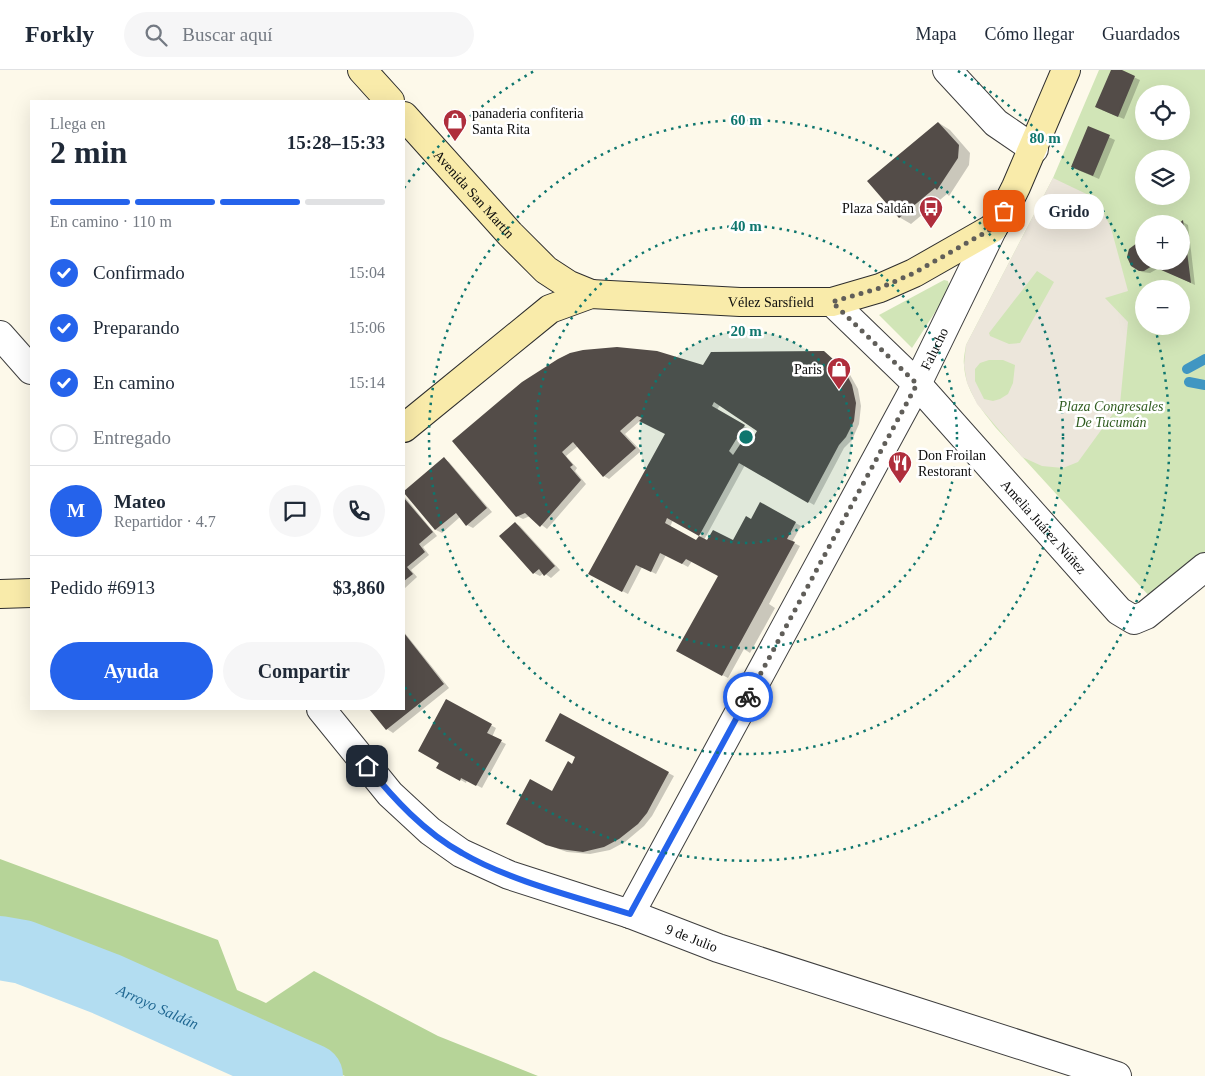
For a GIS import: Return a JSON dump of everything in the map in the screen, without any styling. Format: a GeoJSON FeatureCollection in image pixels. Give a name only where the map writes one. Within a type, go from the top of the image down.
{"type":"FeatureCollection","features":[{"type":"Feature","properties":{"kind":"main road"},"geometry":{"type":"LineString","coordinates":[[362,70],[389,100]]}},
{"type":"Feature","properties":{"kind":"main road","name":"Vélez Sarsfield"},"geometry":{"type":"LineString","coordinates":[[405,427],[550,310],[591,294],[740,302],[832,302],[880,288],[914,273],[993,228],[1004,211],[1034,150],[1066,70]]}},
{"type":"Feature","properties":{"kind":"main road","name":"Avenida San Martín"},"geometry":{"type":"LineString","coordinates":[[405,117],[510,234],[546,270],[568,285],[591,294]]}},
{"type":"Feature","properties":{"kind":"main road"},"geometry":{"type":"LineString","coordinates":[[546,270],[550,310]]}},
{"type":"Feature","properties":{"kind":"main road"},"geometry":{"type":"LineString","coordinates":[[0,594],[30,593]]}},
{"type":"Feature","properties":{"kind":"street"},"geometry":{"type":"LineString","coordinates":[[947,70],[996,122],[1034,150]]}},
{"type":"Feature","properties":{"kind":"street","name":"Falucho"},"geometry":{"type":"LineString","coordinates":[[630,914],[917,384],[993,228]]}},
{"type":"Feature","properties":{"kind":"street","name":"Amelia Juárez Núñez"},"geometry":{"type":"LineString","coordinates":[[832,302],[917,384],[1119,611],[1134,620],[1146,615],[1205,567]]}},
{"type":"Feature","properties":{"kind":"street"},"geometry":{"type":"LineString","coordinates":[[0,335],[30,369]]}},
{"type":"Feature","properties":{"kind":"street","name":"9 de Julio"},"geometry":{"type":"LineString","coordinates":[[322,710],[390,794],[430,831],[461,853],[509,875],[630,914],[718,948],[1117,1076]]}},
{"type":"Feature","properties":{"kind":"green space","name":"Plaza Congresales De Tucumán"},"geometry":{"type":"Polygon","coordinates":[[[1099,70],[1205,70],[1205,553],[1151,598],[985,414],[967,383],[964,360],[966,345],[1053,178],[1099,70]]]}},
{"type":"Feature","properties":{"kind":"green space"},"geometry":{"type":"Polygon","coordinates":[[[944,280],[948,281],[950,289],[912,348],[879,315],[944,280]]]}},
{"type":"Feature","properties":{"kind":"green space"},"geometry":{"type":"Polygon","coordinates":[[[0,859],[218,940],[237,990],[266,1003],[314,971],[438,1036],[538,1076],[345,1076],[0,943],[0,859]]]}},
{"type":"Feature","properties":{"kind":"shaded area"},"geometry":{"type":"Polygon","coordinates":[[[1053,178],[1097,199],[1111,228],[1128,291],[1105,298],[1128,322],[1120,404],[1078,462],[1063,468],[1042,466],[1022,457],[977,404],[967,383],[964,365],[966,345],[1053,178]],[[1037,271],[989,333],[990,336],[1009,344],[1020,343],[1054,282],[1037,271]],[[989,360],[980,363],[975,369],[975,381],[984,399],[993,401],[1008,394],[1013,383],[1015,365],[1003,360],[989,360]]]}},
{"type":"Feature","properties":{"kind":"building"},"geometry":{"type":"Polygon","coordinates":[[[1111,70],[1122,70],[1135,76],[1118,117],[1095,107],[1111,70]]]}},
{"type":"Feature","properties":{"kind":"building"},"geometry":{"type":"Polygon","coordinates":[[[938,122],[959,145],[958,158],[937,190],[935,188],[899,218],[867,181],[938,122]]]}},
{"type":"Feature","properties":{"kind":"building"},"geometry":{"type":"Polygon","coordinates":[[[1088,126],[1110,135],[1093,176],[1071,167],[1088,126]]]}},
{"type":"Feature","properties":{"kind":"building"},"geometry":{"type":"Polygon","coordinates":[[[1135,244],[1135,268],[1131,266],[1127,257],[1129,249],[1135,244]]]}},
{"type":"Feature","properties":{"kind":"building"},"geometry":{"type":"Polygon","coordinates":[[[1161,270],[1189,270],[1191,283],[1190,280],[1184,280],[1161,270]]]}},
{"type":"Feature","properties":{"kind":"building"},"geometry":{"type":"Polygon","coordinates":[[[617,347],[657,351],[703,365],[711,352],[824,351],[844,369],[852,385],[856,403],[854,421],[808,503],[739,463],[699,536],[707,540],[713,530],[733,540],[746,516],[751,519],[760,502],[796,522],[787,539],[795,542],[722,676],[676,651],[718,576],[686,559],[682,564],[660,553],[651,572],[636,565],[622,592],[588,574],[665,434],[639,421],[642,418],[637,416],[620,431],[636,448],[603,477],[573,442],[562,452],[573,465],[570,467],[581,480],[540,527],[525,513],[516,517],[452,441],[522,382],[558,359],[570,353],[617,347]],[[714,402],[712,406],[745,425],[729,451],[733,455],[743,440],[749,444],[757,431],[714,402]],[[667,518],[665,523],[696,540],[699,536],[667,518]]]}},
{"type":"Feature","properties":{"kind":"building"},"geometry":{"type":"Polygon","coordinates":[[[444,457],[487,508],[466,526],[456,513],[435,530],[405,494],[405,490],[444,457]]]}},
{"type":"Feature","properties":{"kind":"building"},"geometry":{"type":"Polygon","coordinates":[[[405,499],[433,532],[419,544],[425,552],[407,567],[413,574],[405,580],[405,499]]]}},
{"type":"Feature","properties":{"kind":"building"},"geometry":{"type":"Polygon","coordinates":[[[515,522],[555,566],[544,576],[539,569],[533,574],[499,536],[515,522]]]}},
{"type":"Feature","properties":{"kind":"building"},"geometry":{"type":"Polygon","coordinates":[[[405,634],[444,684],[386,730],[370,710],[405,710],[405,634]]]}},
{"type":"Feature","properties":{"kind":"building"},"geometry":{"type":"Polygon","coordinates":[[[446,699],[492,724],[487,733],[502,740],[476,786],[461,778],[460,781],[436,768],[439,763],[418,751],[446,699]]]}},
{"type":"Feature","properties":{"kind":"building"},"geometry":{"type":"Polygon","coordinates":[[[560,713],[669,772],[647,813],[638,824],[619,839],[604,847],[583,852],[560,849],[546,845],[506,824],[530,779],[552,791],[568,761],[572,764],[575,757],[545,741],[560,713]]]}},
{"type":"Feature","properties":{"kind":"waterway"},"geometry":{"type":"LineString","coordinates":[[1187,369],[1205,359]]}},
{"type":"Feature","properties":{"kind":"waterway"},"geometry":{"type":"LineString","coordinates":[[1189,382],[1205,385]]}},
{"type":"Feature","properties":{"kind":"waterway","name":"Arroyo Saldán"},"geometry":{"type":"LineString","coordinates":[[0,948],[23,952],[106,984],[311,1076]]}},
{"type":"Feature","properties":{"kind":"way so far"},"geometry":{"type":"LineString","coordinates":[[748,697],[917,384],[832,302],[880,288],[914,273],[993,228],[1004,211]]}},
{"type":"Feature","properties":{"kind":"place","name":"panaderia confiteria Santa Rita"},"geometry":{"type":"Point","coordinates":[455,142]}},
{"type":"Feature","properties":{"kind":"place","name":"Grido"},"geometry":{"type":"Point","coordinates":[1004,211]}},
{"type":"Feature","properties":{"kind":"place","name":"Plaza Saldán"},"geometry":{"type":"Point","coordinates":[931,229]}},
{"type":"Feature","properties":{"kind":"place","name":"Paris"},"geometry":{"type":"Point","coordinates":[839,390]}},
{"type":"Feature","properties":{"kind":"place","name":"Don Froilan Restorant"},"geometry":{"type":"Point","coordinates":[900,484]}},
{"type":"Feature","properties":{"kind":"route"},"geometry":{"type":"LineString","coordinates":[[367,766],[390,794],[430,831],[461,853],[509,875],[630,914],[748,697]]}}]}
